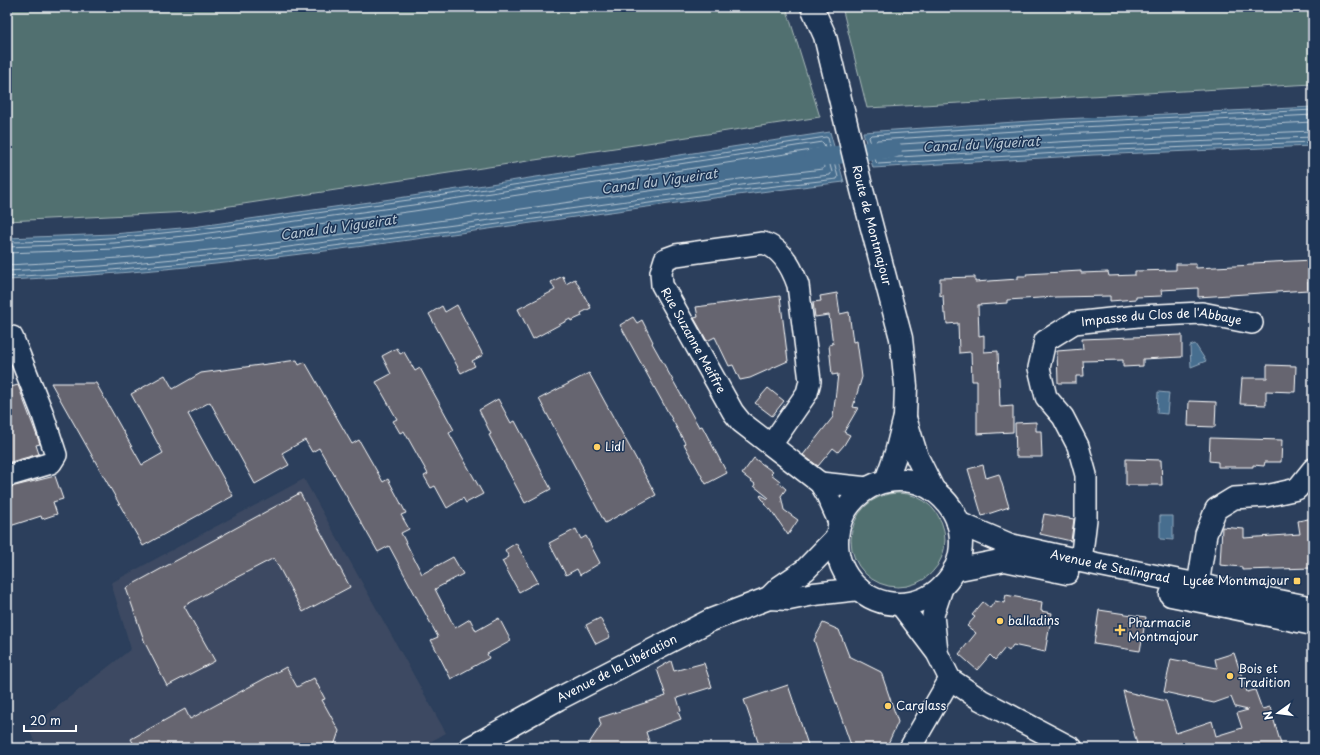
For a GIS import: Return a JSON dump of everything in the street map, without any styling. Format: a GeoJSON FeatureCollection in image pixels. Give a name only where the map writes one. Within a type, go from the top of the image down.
{"type":"FeatureCollection","features":[{"type":"Feature","properties":{"kind":"main road","name":"Route de Montmajour"},"geometry":{"type":"LineString","coordinates":[[812,7],[825,36],[862,190],[901,338],[906,386],[905,417],[896,452],[877,485]]}},
{"type":"Feature","properties":{"kind":"main road","name":"Route de Montmajour"},"geometry":{"type":"LineString","coordinates":[[825,7],[825,36]]}},
{"type":"Feature","properties":{"kind":"main road","name":"Route de Montmajour"},"geometry":{"type":"LineString","coordinates":[[905,417],[917,457],[934,491]]}},
{"type":"Feature","properties":{"kind":"main road"},"geometry":{"type":"LineString","coordinates":[[903,480],[914,482],[934,491],[948,505],[958,523],[961,538],[959,555],[949,578],[931,595],[916,602],[900,604],[878,600],[858,589],[846,574],[839,557],[838,530],[846,510],[856,498],[877,485],[903,480]]}},
{"type":"Feature","properties":{"kind":"main road","name":"Avenue de Stalingrad"},"geometry":{"type":"LineString","coordinates":[[958,523],[1010,545],[1082,571]]}},
{"type":"Feature","properties":{"kind":"main road","name":"Avenue de la Libération"},"geometry":{"type":"LineString","coordinates":[[769,598],[780,586],[805,570],[838,530]]}},
{"type":"Feature","properties":{"kind":"main road","name":"Avenue de Stalingrad"},"geometry":{"type":"LineString","coordinates":[[949,578],[1005,560],[1082,571],[1153,585],[1219,605],[1313,624]]}},
{"type":"Feature","properties":{"kind":"main road"},"geometry":{"type":"LineString","coordinates":[[1153,585],[1191,590],[1198,585],[1313,608]]}},
{"type":"Feature","properties":{"kind":"main road"},"geometry":{"type":"LineString","coordinates":[[1198,585],[1204,593],[1214,595],[1219,605]]}},
{"type":"Feature","properties":{"kind":"main road","name":"Avenue de la Libération"},"geometry":{"type":"LineString","coordinates":[[470,748],[710,620],[769,598],[788,599],[814,594],[858,589]]}},
{"type":"Feature","properties":{"kind":"street","name":"Rue Suzanne Meiffre"},"geometry":{"type":"LineString","coordinates":[[771,445],[807,393],[810,381],[798,285],[793,272],[779,251],[772,245],[763,243],[676,255],[665,259],[661,272],[662,285],[733,412],[741,422],[820,483],[827,495],[838,530]]}},
{"type":"Feature","properties":{"kind":"street","name":"Impasse du Clos de l'Abbaye"},"geometry":{"type":"LineString","coordinates":[[1082,571],[1086,519],[1086,476],[1078,446],[1063,417],[1046,397],[1039,368],[1045,341],[1074,323],[1138,316],[1202,313],[1252,323]]}},
{"type":"Feature","properties":{"kind":"street"},"geometry":{"type":"LineString","coordinates":[[7,476],[51,463],[56,455],[42,412],[9,337]]}},
{"type":"Feature","properties":{"kind":"street"},"geometry":{"type":"LineString","coordinates":[[1198,585],[1206,534],[1216,509],[1234,498],[1266,496],[1297,488],[1313,469]]}},
{"type":"Feature","properties":{"kind":"street"},"geometry":{"type":"LineString","coordinates":[[820,483],[877,485]]}},
{"type":"Feature","properties":{"kind":"street"},"geometry":{"type":"LineString","coordinates":[[937,653],[933,615],[949,578]]}},
{"type":"Feature","properties":{"kind":"street"},"geometry":{"type":"LineString","coordinates":[[900,604],[937,653],[950,679],[981,700],[1072,748]]}},
{"type":"Feature","properties":{"kind":"street"},"geometry":{"type":"LineString","coordinates":[[910,748],[950,679]]}},
{"type":"Feature","properties":{"kind":"shaded area"},"geometry":{"type":"Polygon","coordinates":[[[304,479],[446,733],[419,748],[37,748],[29,729],[131,649],[111,583],[304,479]]]}},
{"type":"Feature","properties":{"kind":"green space"},"geometry":{"type":"Polygon","coordinates":[[[7,7],[786,7],[820,117],[190,212],[7,221],[7,7]]]}},
{"type":"Feature","properties":{"kind":"green space"},"geometry":{"type":"Polygon","coordinates":[[[842,7],[1313,7],[1313,84],[867,108],[842,7]]]}},
{"type":"Feature","properties":{"kind":"green space"},"geometry":{"type":"Polygon","coordinates":[[[898,493],[916,497],[931,507],[941,522],[945,540],[941,558],[931,573],[916,583],[898,587],[880,583],[865,573],[855,558],[851,540],[855,522],[865,507],[880,497],[898,493]]]}},
{"type":"Feature","properties":{"kind":"water"},"geometry":{"type":"Polygon","coordinates":[[[1313,107],[1313,146],[1093,155],[873,168],[863,132],[1062,119],[1313,107]]]}},
{"type":"Feature","properties":{"kind":"water"},"geometry":{"type":"Polygon","coordinates":[[[830,132],[844,182],[698,200],[260,259],[134,272],[7,280],[7,238],[113,234],[193,227],[412,196],[830,132]]]}},
{"type":"Feature","properties":{"kind":"water"},"geometry":{"type":"Polygon","coordinates":[[[1195,344],[1206,361],[1191,367],[1190,346],[1195,344]]]}},
{"type":"Feature","properties":{"kind":"water"},"geometry":{"type":"Polygon","coordinates":[[[1158,392],[1169,393],[1167,414],[1157,413],[1158,392]]]}},
{"type":"Feature","properties":{"kind":"water"},"geometry":{"type":"Polygon","coordinates":[[[1160,516],[1173,516],[1173,540],[1160,539],[1160,516]]]}},
{"type":"Feature","properties":{"kind":"building"},"geometry":{"type":"Polygon","coordinates":[[[1313,260],[1313,282],[1308,282],[1308,290],[1198,297],[1198,288],[1161,290],[1162,296],[1136,297],[1136,299],[1110,301],[1110,296],[1056,297],[1007,300],[1007,303],[978,305],[979,336],[984,335],[984,352],[998,351],[1000,407],[1013,406],[1013,432],[977,434],[977,381],[972,381],[971,352],[959,353],[958,323],[947,324],[946,314],[944,314],[943,295],[940,296],[940,278],[975,277],[975,282],[1018,279],[1018,276],[1027,276],[1026,274],[1081,271],[1081,273],[1108,272],[1109,276],[1135,275],[1135,271],[1176,270],[1176,264],[1196,264],[1196,268],[1313,260]]]}},
{"type":"Feature","properties":{"kind":"building"},"geometry":{"type":"Polygon","coordinates":[[[563,276],[566,284],[575,279],[591,308],[581,313],[582,316],[571,321],[570,319],[533,339],[518,309],[555,290],[551,282],[563,276]]]}},
{"type":"Feature","properties":{"kind":"building"},"geometry":{"type":"Polygon","coordinates":[[[837,293],[840,314],[849,312],[853,342],[857,341],[862,377],[853,407],[858,408],[844,432],[850,435],[838,452],[833,448],[818,466],[803,455],[833,417],[838,374],[832,375],[829,345],[833,344],[829,315],[815,317],[813,302],[821,301],[820,296],[837,293]]]}},
{"type":"Feature","properties":{"kind":"building"},"geometry":{"type":"Polygon","coordinates":[[[780,296],[788,361],[750,378],[740,380],[733,365],[729,366],[715,337],[707,341],[694,318],[698,317],[696,307],[780,296]]]}},
{"type":"Feature","properties":{"kind":"building"},"geometry":{"type":"Polygon","coordinates":[[[457,305],[483,355],[472,361],[475,366],[461,373],[429,314],[442,306],[445,312],[457,305]]]}},
{"type":"Feature","properties":{"kind":"building"},"geometry":{"type":"Polygon","coordinates":[[[633,317],[637,323],[642,320],[653,342],[652,343],[699,427],[702,426],[727,473],[706,484],[620,325],[633,317]]]}},
{"type":"Feature","properties":{"kind":"building"},"geometry":{"type":"Polygon","coordinates":[[[1182,335],[1182,357],[1143,359],[1143,366],[1123,367],[1123,360],[1083,361],[1084,376],[1076,376],[1076,383],[1058,383],[1057,351],[1083,349],[1082,339],[1182,335]]]}},
{"type":"Feature","properties":{"kind":"building"},"geometry":{"type":"Polygon","coordinates":[[[397,348],[400,354],[404,352],[415,371],[420,368],[454,430],[449,433],[483,494],[466,503],[463,498],[447,508],[435,486],[431,488],[424,476],[428,474],[404,431],[400,433],[393,421],[397,419],[376,382],[391,374],[382,356],[397,348]]]}},
{"type":"Feature","properties":{"kind":"building"},"geometry":{"type":"Polygon","coordinates":[[[297,360],[299,365],[305,362],[352,444],[359,440],[383,482],[388,479],[406,513],[401,515],[409,529],[401,533],[422,574],[453,557],[463,574],[435,589],[455,628],[470,619],[476,631],[499,618],[511,641],[487,654],[489,658],[451,679],[431,640],[438,637],[389,546],[378,552],[319,448],[312,452],[305,440],[282,453],[289,465],[255,484],[210,402],[188,414],[233,496],[143,546],[51,383],[96,383],[142,465],[163,453],[131,394],[165,375],[173,389],[201,373],[297,360]]]}},
{"type":"Feature","properties":{"kind":"building"},"geometry":{"type":"Polygon","coordinates":[[[1267,365],[1296,366],[1295,392],[1266,391],[1266,405],[1240,404],[1242,378],[1267,378],[1267,365]]]}},
{"type":"Feature","properties":{"kind":"building","name":"Lidl"},"geometry":{"type":"Polygon","coordinates":[[[589,373],[656,495],[605,523],[539,399],[589,373]]]}},
{"type":"Feature","properties":{"kind":"building"},"geometry":{"type":"Polygon","coordinates":[[[18,385],[40,444],[36,445],[39,454],[7,463],[7,388],[18,385]]]}},
{"type":"Feature","properties":{"kind":"building"},"geometry":{"type":"Polygon","coordinates":[[[768,388],[784,401],[772,416],[755,403],[768,388]]]}},
{"type":"Feature","properties":{"kind":"building"},"geometry":{"type":"Polygon","coordinates":[[[498,399],[511,423],[515,421],[551,489],[525,503],[489,435],[491,434],[479,410],[498,399]]]}},
{"type":"Feature","properties":{"kind":"building"},"geometry":{"type":"Polygon","coordinates":[[[1189,401],[1216,402],[1215,427],[1188,426],[1189,401]]]}},
{"type":"Feature","properties":{"kind":"building"},"geometry":{"type":"Polygon","coordinates":[[[1036,422],[1036,431],[1041,431],[1042,457],[1016,457],[1015,423],[1036,422]]]}},
{"type":"Feature","properties":{"kind":"building"},"geometry":{"type":"Polygon","coordinates":[[[1210,438],[1282,440],[1281,462],[1265,462],[1264,466],[1253,465],[1253,467],[1218,467],[1218,462],[1209,461],[1210,438]]]}},
{"type":"Feature","properties":{"kind":"building"},"geometry":{"type":"Polygon","coordinates":[[[754,458],[773,472],[771,474],[780,481],[778,484],[779,483],[786,489],[781,496],[784,510],[798,520],[788,535],[771,510],[764,504],[765,503],[760,496],[769,498],[742,474],[754,458]]]}},
{"type":"Feature","properties":{"kind":"building"},"geometry":{"type":"Polygon","coordinates":[[[1126,459],[1161,460],[1162,485],[1126,485],[1126,459]]]}},
{"type":"Feature","properties":{"kind":"building"},"geometry":{"type":"Polygon","coordinates":[[[983,465],[986,478],[999,474],[1009,507],[982,516],[968,469],[983,465]]]}},
{"type":"Feature","properties":{"kind":"building"},"geometry":{"type":"Polygon","coordinates":[[[55,476],[63,499],[53,502],[57,514],[42,519],[41,516],[7,527],[7,488],[55,476]]]}},
{"type":"Feature","properties":{"kind":"building"},"geometry":{"type":"Polygon","coordinates":[[[300,493],[350,587],[303,612],[274,558],[222,585],[184,606],[215,661],[167,686],[145,643],[126,588],[300,493]]]}},
{"type":"Feature","properties":{"kind":"building"},"geometry":{"type":"Polygon","coordinates":[[[1044,514],[1074,519],[1071,541],[1040,534],[1044,514]]]}},
{"type":"Feature","properties":{"kind":"building"},"geometry":{"type":"Polygon","coordinates":[[[1313,518],[1313,568],[1242,570],[1242,567],[1220,565],[1222,527],[1244,529],[1244,538],[1300,534],[1298,521],[1313,518]]]}},
{"type":"Feature","properties":{"kind":"building"},"geometry":{"type":"Polygon","coordinates":[[[576,529],[581,539],[586,536],[600,563],[580,575],[577,569],[566,575],[549,543],[576,529]]]}},
{"type":"Feature","properties":{"kind":"building"},"geometry":{"type":"Polygon","coordinates":[[[516,543],[538,582],[519,592],[502,561],[509,557],[505,550],[516,543]]]}},
{"type":"Feature","properties":{"kind":"building"},"geometry":{"type":"Polygon","coordinates":[[[1006,595],[1042,602],[1041,611],[1052,613],[1045,652],[1013,645],[1009,651],[1005,648],[995,660],[990,655],[977,670],[959,654],[976,633],[967,626],[975,617],[972,615],[983,602],[990,608],[995,601],[1004,603],[1006,595]]]}},
{"type":"Feature","properties":{"kind":"building","name":"Pharmacie Montmajour"},"geometry":{"type":"Polygon","coordinates":[[[1099,610],[1146,617],[1140,651],[1094,644],[1099,610]]]}},
{"type":"Feature","properties":{"kind":"building"},"geometry":{"type":"Polygon","coordinates":[[[600,618],[610,637],[596,644],[586,625],[600,618]]]}},
{"type":"Feature","properties":{"kind":"building"},"geometry":{"type":"Polygon","coordinates":[[[823,623],[839,630],[849,656],[881,672],[898,722],[886,748],[852,748],[814,640],[823,623]]]}},
{"type":"Feature","properties":{"kind":"building"},"geometry":{"type":"Polygon","coordinates":[[[1234,653],[1247,692],[1255,690],[1262,709],[1270,707],[1282,748],[1138,748],[1123,691],[1166,701],[1176,733],[1212,721],[1216,736],[1242,728],[1237,713],[1248,710],[1235,707],[1231,697],[1214,703],[1164,692],[1171,659],[1217,668],[1215,659],[1234,653]]]}},
{"type":"Feature","properties":{"kind":"building"},"geometry":{"type":"Polygon","coordinates":[[[671,661],[674,671],[704,663],[712,687],[677,698],[681,711],[678,712],[681,719],[646,732],[651,748],[586,748],[601,725],[599,718],[666,696],[657,669],[671,661]]]}},
{"type":"Feature","properties":{"kind":"building"},"geometry":{"type":"Polygon","coordinates":[[[286,667],[297,687],[314,678],[325,699],[322,700],[339,731],[335,743],[326,748],[136,748],[131,739],[185,709],[190,719],[286,667]]]}},
{"type":"Feature","properties":{"kind":"building"},"geometry":{"type":"Polygon","coordinates":[[[788,685],[809,748],[760,748],[744,700],[788,685]]]}},
{"type":"Feature","properties":{"kind":"waterway","name":"Canal du Vigueirat"},"geometry":{"type":"LineString","coordinates":[[813,158],[893,149]]}},
{"type":"Feature","properties":{"kind":"place","name":"Lidl"},"geometry":{"type":"Point","coordinates":[597,447]}},
{"type":"Feature","properties":{"kind":"place","name":"Lycée Montmajour"},"geometry":{"type":"Point","coordinates":[1297,581]}},
{"type":"Feature","properties":{"kind":"place","name":"balladins"},"geometry":{"type":"Point","coordinates":[1000,621]}},
{"type":"Feature","properties":{"kind":"place","name":"Pharmacie Montmajour"},"geometry":{"type":"Point","coordinates":[1120,630]}},
{"type":"Feature","properties":{"kind":"place","name":"Bois et Tradition"},"geometry":{"type":"Point","coordinates":[1230,676]}},
{"type":"Feature","properties":{"kind":"place","name":"Carglass"},"geometry":{"type":"Point","coordinates":[888,706]}}]}
